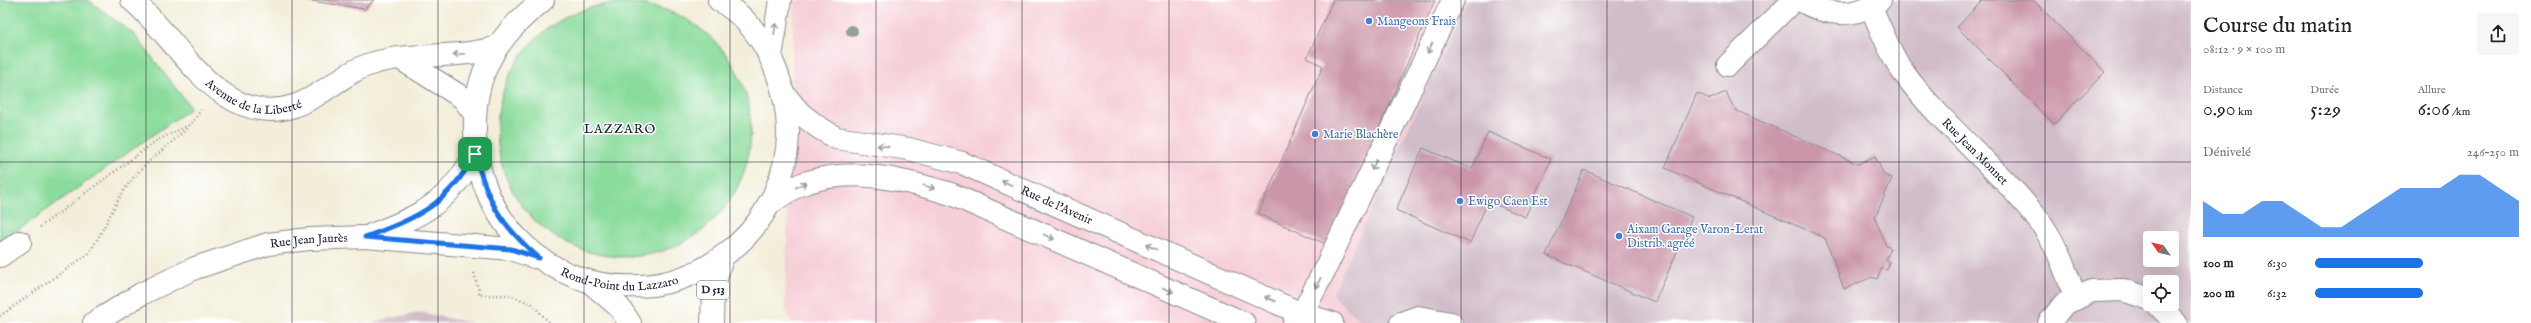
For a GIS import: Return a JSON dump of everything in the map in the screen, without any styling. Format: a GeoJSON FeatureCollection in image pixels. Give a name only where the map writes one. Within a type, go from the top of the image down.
{"type":"FeatureCollection","features":[{"type":"Feature","properties":{"kind":"street","name":"Avenue de la Liberté"},"geometry":{"type":"LineString","coordinates":[[132,0],[170,38],[208,83],[229,98],[246,106],[281,109],[312,98],[358,68],[390,59],[477,54],[497,47]]}},
{"type":"Feature","properties":{"kind":"street","name":"Rond-Point du Lazzaro"},"geometry":{"type":"LineString","coordinates":[[543,0],[523,9],[497,47],[479,90],[474,113],[475,154],[483,184],[497,213],[516,238],[539,258],[564,273],[590,282],[624,287],[658,285],[692,275],[722,258],[748,235],[768,205],[778,185],[787,147],[788,117],[784,94],[770,58],[751,28],[719,0]]}},
{"type":"Feature","properties":{"kind":"street"},"geometry":{"type":"LineString","coordinates":[[770,58],[780,0]]}},
{"type":"Feature","properties":{"kind":"street"},"geometry":{"type":"LineString","coordinates":[[1298,318],[1453,0]]}},
{"type":"Feature","properties":{"kind":"street"},"geometry":{"type":"LineString","coordinates":[[1728,65],[1794,0]]}},
{"type":"Feature","properties":{"kind":"street","name":"Rue Jean Monnet"},"geometry":{"type":"LineString","coordinates":[[1800,0],[1813,8],[1833,14],[1852,13],[1876,3],[1890,51],[1904,72],[1952,130],[2008,184],[2041,223],[2060,254],[2076,299]]}},
{"type":"Feature","properties":{"kind":"street"},"geometry":{"type":"LineString","coordinates":[[401,59],[463,98],[474,113]]}},
{"type":"Feature","properties":{"kind":"street","name":"Rue de l'Avenir"},"geometry":{"type":"LineString","coordinates":[[784,94],[801,114],[836,138],[909,149],[962,163],[1298,318],[1332,323]]}},
{"type":"Feature","properties":{"kind":"street"},"geometry":{"type":"LineString","coordinates":[[365,237],[400,224],[441,201],[464,175],[475,154]]}},
{"type":"Feature","properties":{"kind":"street"},"geometry":{"type":"LineString","coordinates":[[768,205],[786,192],[807,182],[833,176],[864,175],[923,185],[951,194],[1244,323]]}},
{"type":"Feature","properties":{"kind":"street","name":"Rue Jean Jaurès"},"geometry":{"type":"LineString","coordinates":[[94,323],[141,294],[222,258],[268,244],[309,239],[365,237],[511,249],[539,258]]}},
{"type":"Feature","properties":{"kind":"street"},"geometry":{"type":"LineString","coordinates":[[0,256],[20,242]]}},
{"type":"Feature","properties":{"kind":"street","name":"D 513"},"geometry":{"type":"LineString","coordinates":[[712,323],[713,288],[722,258]]}},
{"type":"Feature","properties":{"kind":"street"},"geometry":{"type":"LineString","coordinates":[[590,282],[619,307],[630,323]]}},
{"type":"Feature","properties":{"kind":"street"},"geometry":{"type":"LineString","coordinates":[[2049,323],[2064,304],[2092,291],[2122,290],[2143,297]]}},
{"type":"Feature","properties":{"kind":"street"},"geometry":{"type":"LineString","coordinates":[[2164,311],[2176,323]]}},
{"type":"Feature","properties":{"kind":"street"},"geometry":{"type":"LineString","coordinates":[[1401,323],[1418,317],[1451,323]]}},
{"type":"Feature","properties":{"kind":"path"},"geometry":{"type":"LineString","coordinates":[[0,316],[88,254],[95,244],[109,214],[134,177],[193,123],[203,108],[208,83]]}},
{"type":"Feature","properties":{"kind":"path"},"geometry":{"type":"LineString","coordinates":[[20,242],[156,141],[193,123]]}},
{"type":"Feature","properties":{"kind":"path"},"geometry":{"type":"LineString","coordinates":[[472,266],[480,295],[509,295],[532,304],[550,323]]}},
{"type":"Feature","properties":{"kind":"shaded area"},"geometry":{"type":"Polygon","coordinates":[[[794,0],[1467,0],[1333,295],[1364,323],[791,323],[785,306],[794,0]]]}},
{"type":"Feature","properties":{"kind":"shaded area"},"geometry":{"type":"Polygon","coordinates":[[[1467,0],[2191,0],[2191,323],[1364,323],[1332,295],[1467,0]]]}},
{"type":"Feature","properties":{"kind":"shaded area"},"geometry":{"type":"Polygon","coordinates":[[[419,312],[472,323],[369,323],[419,312]]]}},
{"type":"Feature","properties":{"kind":"green space"},"geometry":{"type":"Polygon","coordinates":[[[0,0],[88,0],[134,34],[191,108],[0,243],[0,0]]]}},
{"type":"Feature","properties":{"kind":"green space"},"geometry":{"type":"Polygon","coordinates":[[[624,3],[649,6],[673,13],[684,18],[714,40],[736,70],[741,81],[748,105],[751,130],[748,155],[741,179],[736,190],[714,220],[684,242],[673,247],[649,254],[624,257],[599,254],[575,247],[564,242],[534,220],[512,190],[507,179],[500,155],[497,130],[500,105],[507,81],[512,70],[534,40],[564,18],[575,13],[599,6],[624,3]]]}},
{"type":"Feature","properties":{"kind":"building"},"geometry":{"type":"Polygon","coordinates":[[[304,0],[374,0],[365,9],[304,0]]]}},
{"type":"Feature","properties":{"kind":"building"},"geometry":{"type":"Polygon","coordinates":[[[1333,0],[1435,0],[1328,245],[1258,214],[1323,66],[1307,58],[1333,0]]]}},
{"type":"Feature","properties":{"kind":"building"},"geometry":{"type":"Polygon","coordinates":[[[1983,0],[2033,0],[2105,72],[2054,124],[1957,27],[1983,0]]]}},
{"type":"Feature","properties":{"kind":"building"},"geometry":{"type":"Polygon","coordinates":[[[1726,92],[1735,110],[1858,164],[1875,156],[1884,175],[1892,178],[1875,218],[1886,246],[1891,248],[1886,260],[1890,262],[1887,270],[1882,268],[1877,279],[1872,277],[1844,289],[1825,238],[1665,168],[1697,93],[1710,99],[1726,92]]]}},
{"type":"Feature","properties":{"kind":"building"},"geometry":{"type":"Polygon","coordinates":[[[1488,132],[1551,159],[1525,217],[1488,201],[1470,243],[1396,210],[1423,148],[1472,169],[1488,132]]]}},
{"type":"Feature","properties":{"kind":"building","name":"Aixam Garage Varon-Lerat Distrib. agréé"},"geometry":{"type":"Polygon","coordinates":[[[1584,170],[1692,217],[1655,302],[1546,255],[1584,170]]]}},
{"type":"Feature","properties":{"kind":"place","name":"Mangeons Frais"},"geometry":{"type":"Point","coordinates":[1369,21]}},
{"type":"Feature","properties":{"kind":"place","name":"Marie Blachère"},"geometry":{"type":"Point","coordinates":[1315,134]}},
{"type":"Feature","properties":{"kind":"place","name":"Ewigo Caen Est"},"geometry":{"type":"Point","coordinates":[1460,201]}},
{"type":"Feature","properties":{"kind":"place","name":"Aixam Garage Varon-Lerat Distrib. agréé"},"geometry":{"type":"Point","coordinates":[1619,236]}},
{"type":"Feature","properties":{"kind":"district","name":"LAZZARO"},"geometry":{"type":"Point","coordinates":[620,129]}},
{"type":"Feature","properties":{"kind":"route"},"geometry":{"type":"LineString","coordinates":[[475,154],[483,184],[497,213],[516,238],[539,258],[511,249],[466,247],[365,237],[400,224],[441,201],[464,175],[475,154]]}}]}
